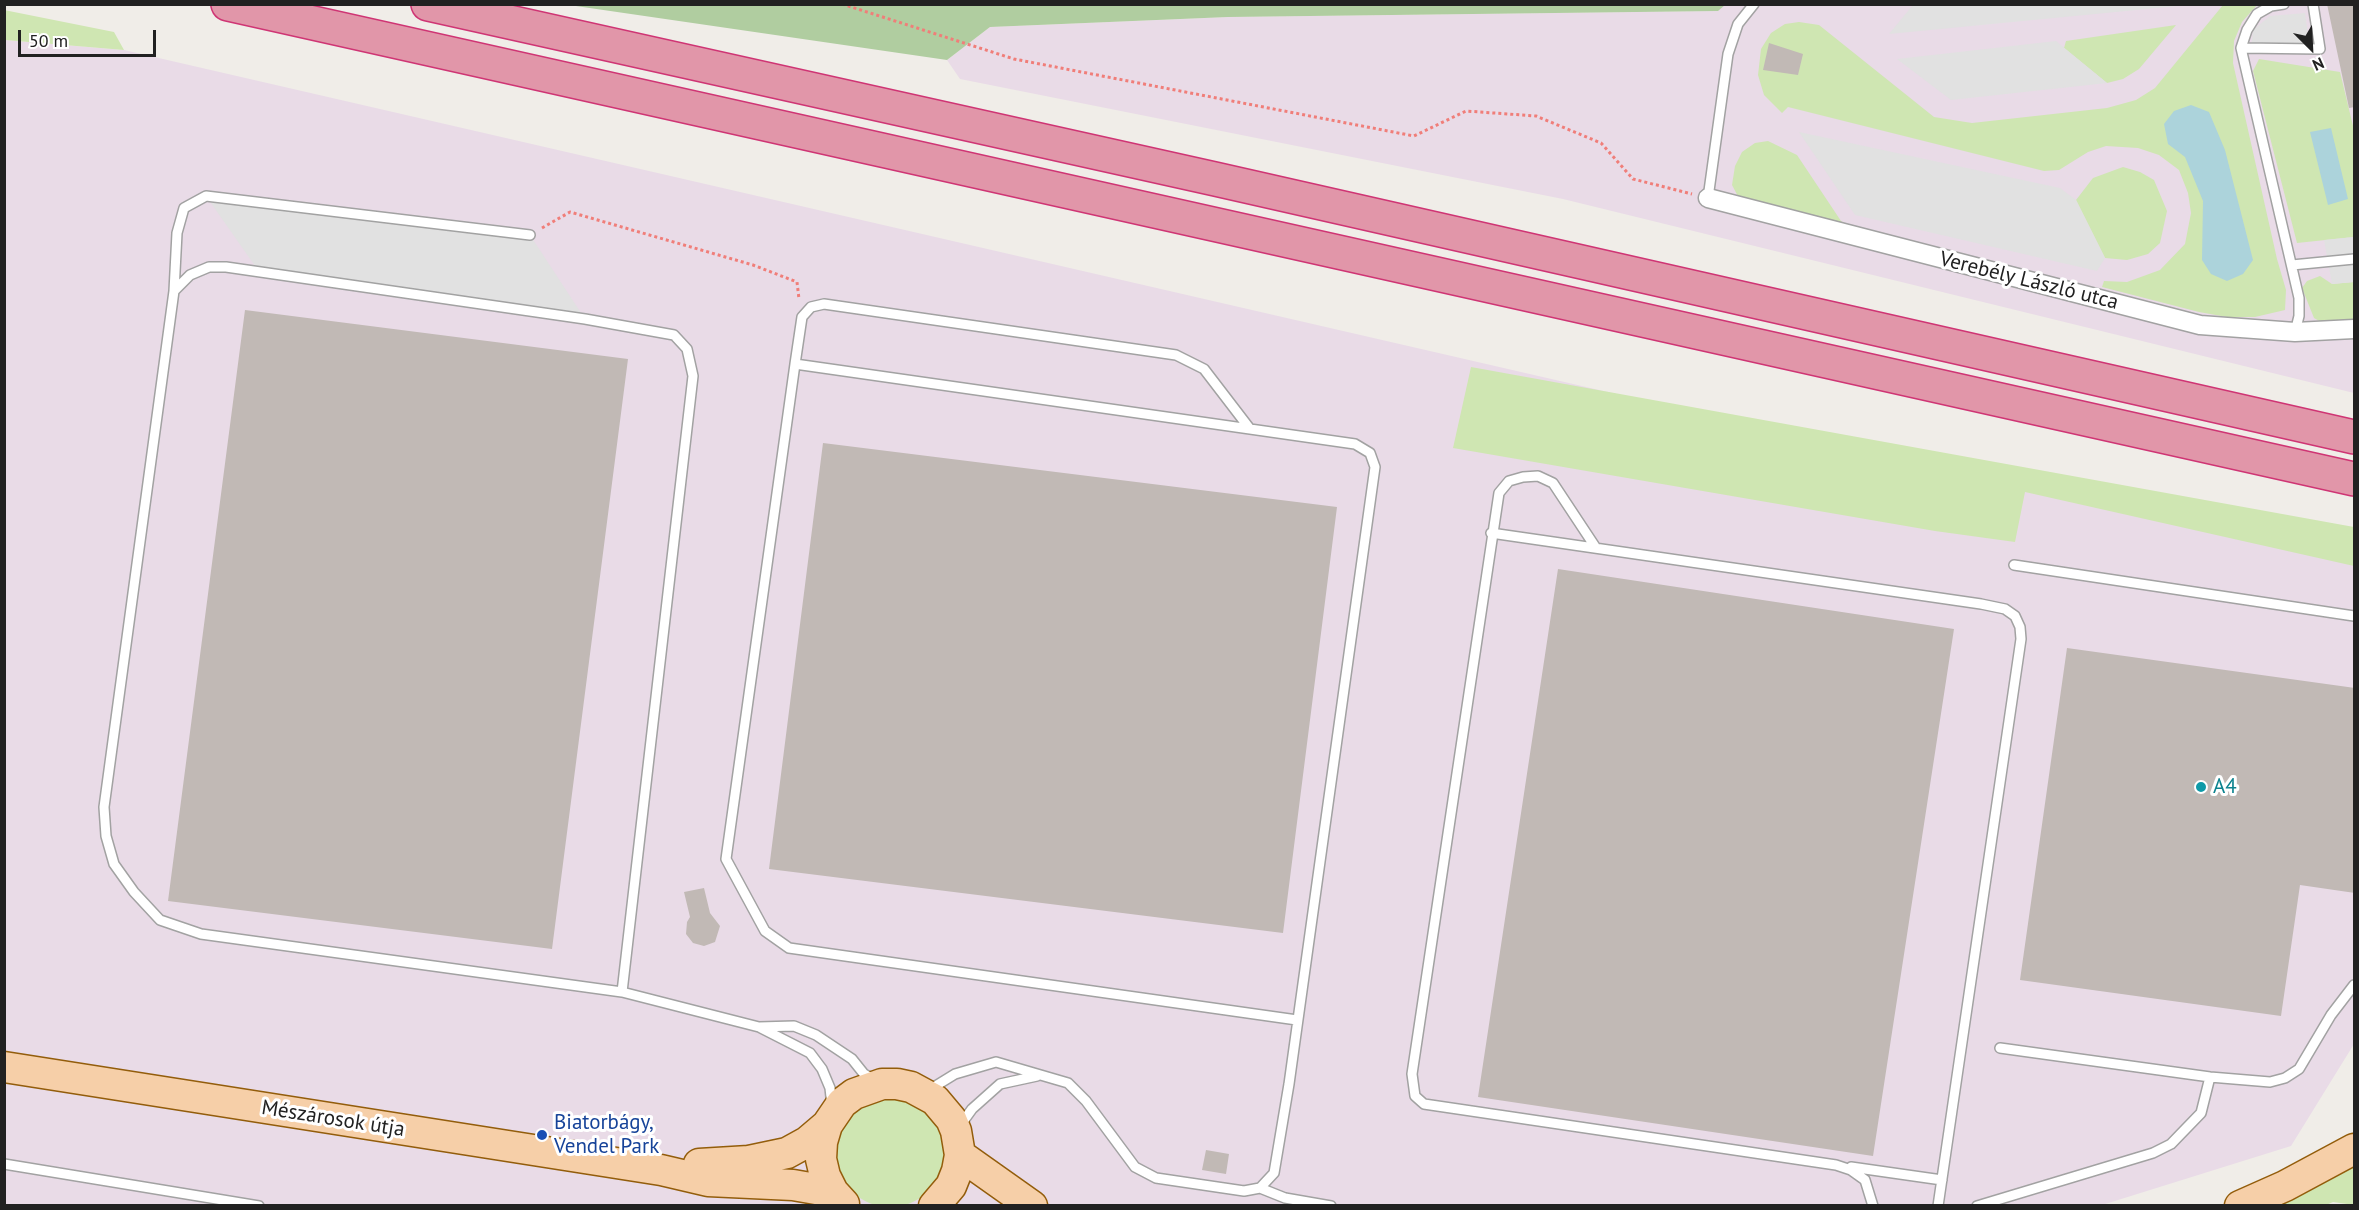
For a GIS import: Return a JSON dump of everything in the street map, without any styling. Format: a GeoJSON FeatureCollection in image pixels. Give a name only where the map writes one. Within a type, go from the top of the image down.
{"type":"FeatureCollection","features":[{"type":"Feature","properties":{"kind":"highway"},"geometry":{"type":"LineString","coordinates":[[228,4],[2355,479]]}},
{"type":"Feature","properties":{"kind":"highway"},"geometry":{"type":"LineString","coordinates":[[428,4],[2355,437]]}},
{"type":"Feature","properties":{"kind":"highway"},"geometry":{"type":"LineString","coordinates":[[2271,418],[2355,422]]}},
{"type":"Feature","properties":{"kind":"main road","name":"Mészárosok útja"},"geometry":{"type":"LineString","coordinates":[[4,1067],[661,1170],[708,1181],[793,1185],[839,1199]]}},
{"type":"Feature","properties":{"kind":"main road","name":"Mészárosok útja"},"geometry":{"type":"LineString","coordinates":[[661,1170],[706,1163],[749,1161],[777,1155],[807,1142],[854,1094],[882,1084],[911,1087],[925,1093],[944,1109],[958,1143],[1032,1206]]}},
{"type":"Feature","properties":{"kind":"main road","name":"Mészárosok útja"},"geometry":{"type":"LineString","coordinates":[[830,1120],[822,1142],[821,1159],[825,1176],[839,1199]]}},
{"type":"Feature","properties":{"kind":"main road"},"geometry":{"type":"LineString","coordinates":[[934,1206],[951,1186],[958,1143]]}},
{"type":"Feature","properties":{"kind":"main road"},"geometry":{"type":"LineString","coordinates":[[2240,1206],[2285,1186],[2355,1149]]}},
{"type":"Feature","properties":{"kind":"street","name":"Verebély László utca"},"geometry":{"type":"LineString","coordinates":[[1708,198],[2200,325],[2295,332],[2355,329]]}},
{"type":"Feature","properties":{"kind":"lane"},"geometry":{"type":"LineString","coordinates":[[1708,198],[1728,54],[1738,24],[1754,4]]}},
{"type":"Feature","properties":{"kind":"lane"},"geometry":{"type":"LineString","coordinates":[[2284,4],[2271,6],[2257,14],[2247,30],[2241,48],[2299,298],[2299,316],[2295,332]]}},
{"type":"Feature","properties":{"kind":"lane"},"geometry":{"type":"LineString","coordinates":[[2241,48],[2320,49],[2313,4]]}},
{"type":"Feature","properties":{"kind":"lane"},"geometry":{"type":"LineString","coordinates":[[530,235],[206,196],[184,208],[177,233],[174,291],[104,807],[106,836],[114,864],[134,892],[160,920],[201,934],[622,992],[759,1027],[810,1053],[822,1069],[830,1088],[830,1120]]}},
{"type":"Feature","properties":{"kind":"lane"},"geometry":{"type":"LineString","coordinates":[[2292,265],[2355,258]]}},
{"type":"Feature","properties":{"kind":"lane"},"geometry":{"type":"LineString","coordinates":[[174,291],[190,275],[209,267],[226,267],[655,331],[674,335],[687,349],[693,376],[622,992]]}},
{"type":"Feature","properties":{"kind":"lane"},"geometry":{"type":"LineString","coordinates":[[1250,429],[1204,369],[1176,355],[824,304],[811,308],[802,317],[726,859],[765,931],[789,948],[1297,1020]]}},
{"type":"Feature","properties":{"kind":"lane"},"geometry":{"type":"LineString","coordinates":[[795,363],[1355,444],[1370,453],[1375,467],[1278,1155],[1274,1173],[1260,1188]]}},
{"type":"Feature","properties":{"kind":"lane"},"geometry":{"type":"LineString","coordinates":[[1596,548],[1553,483],[1538,476],[1523,477],[1509,481],[1498,493],[1412,1074],[1415,1096],[1424,1104],[1942,1180]]}},
{"type":"Feature","properties":{"kind":"lane"},"geometry":{"type":"LineString","coordinates":[[1491,533],[1981,604],[2005,609],[2015,616],[2020,627],[2021,639],[1938,1206]]}},
{"type":"Feature","properties":{"kind":"lane"},"geometry":{"type":"LineString","coordinates":[[2014,565],[2355,616]]}},
{"type":"Feature","properties":{"kind":"lane"},"geometry":{"type":"LineString","coordinates":[[2000,1048],[2256,1082],[2285,1078],[2299,1069],[2331,1015],[2355,985]]}},
{"type":"Feature","properties":{"kind":"lane"},"geometry":{"type":"LineString","coordinates":[[759,1027],[794,1026],[816,1035],[852,1059],[864,1074],[882,1084]]}},
{"type":"Feature","properties":{"kind":"lane"},"geometry":{"type":"LineString","coordinates":[[925,1093],[955,1074],[996,1062],[1068,1083],[1086,1101],[1135,1167],[1156,1178],[1244,1191],[1260,1188],[1286,1198],[1331,1206]]}},
{"type":"Feature","properties":{"kind":"lane"},"geometry":{"type":"LineString","coordinates":[[958,1143],[972,1109],[1000,1084],[1042,1075]]}},
{"type":"Feature","properties":{"kind":"lane"},"geometry":{"type":"LineString","coordinates":[[1977,1206],[2153,1153],[2171,1144],[2201,1113],[2210,1077]]}},
{"type":"Feature","properties":{"kind":"lane"},"geometry":{"type":"LineString","coordinates":[[4,1164],[259,1206]]}},
{"type":"Feature","properties":{"kind":"lane"},"geometry":{"type":"LineString","coordinates":[[1836,1165],[1851,1170],[1865,1180],[1872,1195],[1873,1206]]}},
{"type":"Feature","properties":{"kind":"path"},"geometry":{"type":"LineString","coordinates":[[842,4],[1014,59],[1414,136],[1466,111],[1536,116],[1601,143],[1633,179],[1708,198]]}},
{"type":"Feature","properties":{"kind":"path"},"geometry":{"type":"LineString","coordinates":[[530,235],[570,212],[753,265],[797,282],[802,317]]}},
{"type":"Feature","properties":{"kind":"shaded area"},"geometry":{"type":"Polygon","coordinates":[[[1725,4],[2354,5],[2354,393],[1563,199],[960,79],[947,60],[990,27],[1228,17],[1718,11],[1725,4]]]}},
{"type":"Feature","properties":{"kind":"shaded area"},"geometry":{"type":"Polygon","coordinates":[[[1913,4],[2188,5],[1889,34],[1913,4]]]}},
{"type":"Feature","properties":{"kind":"shaded area"},"geometry":{"type":"Polygon","coordinates":[[[2305,13],[2310,49],[2251,48],[2253,30],[2270,16],[2305,13]]]}},
{"type":"Feature","properties":{"kind":"shaded area"},"geometry":{"type":"Polygon","coordinates":[[[4,40],[124,50],[2354,564],[2354,1044],[2291,1146],[2102,1205],[5,1205],[4,40]]]}},
{"type":"Feature","properties":{"kind":"shaded area"},"geometry":{"type":"Polygon","coordinates":[[[2056,41],[2107,83],[1951,100],[1897,59],[2056,41]]]}},
{"type":"Feature","properties":{"kind":"shaded area"},"geometry":{"type":"Polygon","coordinates":[[[1799,132],[2060,188],[2076,200],[2105,258],[2097,271],[1855,215],[1799,132]]]}},
{"type":"Feature","properties":{"kind":"shaded area"},"geometry":{"type":"Polygon","coordinates":[[[206,196],[530,235],[585,319],[260,273],[206,196]]]}},
{"type":"Feature","properties":{"kind":"shaded area"},"geometry":{"type":"Polygon","coordinates":[[[2354,237],[2354,282],[2332,284],[2324,240],[2354,237]]]}},
{"type":"Feature","properties":{"kind":"green space"},"geometry":{"type":"Polygon","coordinates":[[[569,5],[1725,5],[1718,11],[1228,17],[990,27],[947,60],[569,5]]]}},
{"type":"Feature","properties":{"kind":"green space"},"geometry":{"type":"Polygon","coordinates":[[[2223,5],[2257,5],[2242,22],[2234,41],[2233,63],[2286,290],[2285,310],[2255,317],[2227,317],[2199,312],[2102,287],[2104,281],[2127,282],[2160,270],[2185,244],[2191,213],[2188,193],[2179,170],[2159,155],[2138,148],[2106,146],[2088,152],[2059,170],[2044,171],[1788,107],[1782,113],[1764,95],[1758,75],[1761,49],[1771,33],[1785,24],[1799,22],[1819,25],[1934,117],[1972,123],[2107,108],[2136,100],[2155,88],[2223,5]]]}},
{"type":"Feature","properties":{"kind":"green space"},"geometry":{"type":"Polygon","coordinates":[[[4,10],[114,32],[124,50],[5,40],[4,10]]]}},
{"type":"Feature","properties":{"kind":"green space"},"geometry":{"type":"Polygon","coordinates":[[[2176,25],[2139,69],[2123,79],[2107,83],[2064,48],[2066,41],[2176,25]]]}},
{"type":"Feature","properties":{"kind":"green space"},"geometry":{"type":"Polygon","coordinates":[[[2259,59],[2340,72],[2354,130],[2354,237],[2297,243],[2253,71],[2259,59]]]}},
{"type":"Feature","properties":{"kind":"green space"},"geometry":{"type":"Polygon","coordinates":[[[1768,141],[1797,155],[1841,221],[1861,233],[1741,202],[1732,185],[1735,166],[1742,152],[1755,143],[1768,141]]]}},
{"type":"Feature","properties":{"kind":"green space"},"geometry":{"type":"Polygon","coordinates":[[[2123,167],[2140,172],[2154,180],[2167,211],[2160,243],[2148,254],[2127,260],[2105,258],[2076,200],[2093,178],[2123,167]]]}},
{"type":"Feature","properties":{"kind":"green space"},"geometry":{"type":"Polygon","coordinates":[[[2320,276],[2332,284],[2354,282],[2354,331],[2332,328],[2314,318],[2302,288],[2307,281],[2320,276]]]}},
{"type":"Feature","properties":{"kind":"green space"},"geometry":{"type":"Polygon","coordinates":[[[1471,367],[2354,527],[2354,566],[2025,492],[2015,542],[1935,531],[1453,448],[1471,367]]]}},
{"type":"Feature","properties":{"kind":"green space"},"geometry":{"type":"Polygon","coordinates":[[[890,1099],[911,1103],[928,1115],[940,1132],[944,1153],[940,1174],[928,1191],[911,1203],[890,1207],[869,1203],[852,1191],[840,1174],[836,1153],[840,1132],[852,1115],[869,1103],[890,1099]]]}},
{"type":"Feature","properties":{"kind":"green space"},"geometry":{"type":"Polygon","coordinates":[[[2354,1167],[2354,1205],[2333,1202],[2326,1205],[2278,1206],[2354,1167]]]}},
{"type":"Feature","properties":{"kind":"water"},"geometry":{"type":"Polygon","coordinates":[[[2191,105],[2209,112],[2225,150],[2253,260],[2243,274],[2227,281],[2211,274],[2202,260],[2203,201],[2185,157],[2168,144],[2164,124],[2174,111],[2191,105]]]}},
{"type":"Feature","properties":{"kind":"water"},"geometry":{"type":"Polygon","coordinates":[[[2331,128],[2348,199],[2328,205],[2310,132],[2331,128]]]}},
{"type":"Feature","properties":{"kind":"building"},"geometry":{"type":"Polygon","coordinates":[[[2327,4],[2355,4],[2355,107],[2349,108],[2327,4]]]}},
{"type":"Feature","properties":{"kind":"building"},"geometry":{"type":"Polygon","coordinates":[[[1769,43],[1803,54],[1798,75],[1763,70],[1769,43]]]}},
{"type":"Feature","properties":{"kind":"building"},"geometry":{"type":"Polygon","coordinates":[[[245,310],[628,359],[552,949],[168,901],[245,310]]]}},
{"type":"Feature","properties":{"kind":"building"},"geometry":{"type":"Polygon","coordinates":[[[823,443],[1337,507],[1283,933],[769,869],[823,443]]]}},
{"type":"Feature","properties":{"kind":"building"},"geometry":{"type":"Polygon","coordinates":[[[1558,569],[1954,629],[1873,1156],[1478,1097],[1558,569]]]}},
{"type":"Feature","properties":{"kind":"building","name":"A4"},"geometry":{"type":"Polygon","coordinates":[[[2067,648],[2355,688],[2355,893],[2300,885],[2281,1016],[2020,980],[2067,648]]]}},
{"type":"Feature","properties":{"kind":"building"},"geometry":{"type":"Polygon","coordinates":[[[704,888],[710,913],[720,926],[715,942],[704,946],[693,943],[686,934],[690,917],[684,892],[704,888]]]}},
{"type":"Feature","properties":{"kind":"building"},"geometry":{"type":"Polygon","coordinates":[[[1206,1150],[1229,1154],[1226,1174],[1202,1170],[1206,1150]]]}},
{"type":"Feature","properties":{"kind":"place","name":"A4"},"geometry":{"type":"Point","coordinates":[2201,787]}},
{"type":"Feature","properties":{"kind":"place","name":"Biatorbágy, Vendel Park"},"geometry":{"type":"Point","coordinates":[542,1135]}}]}
